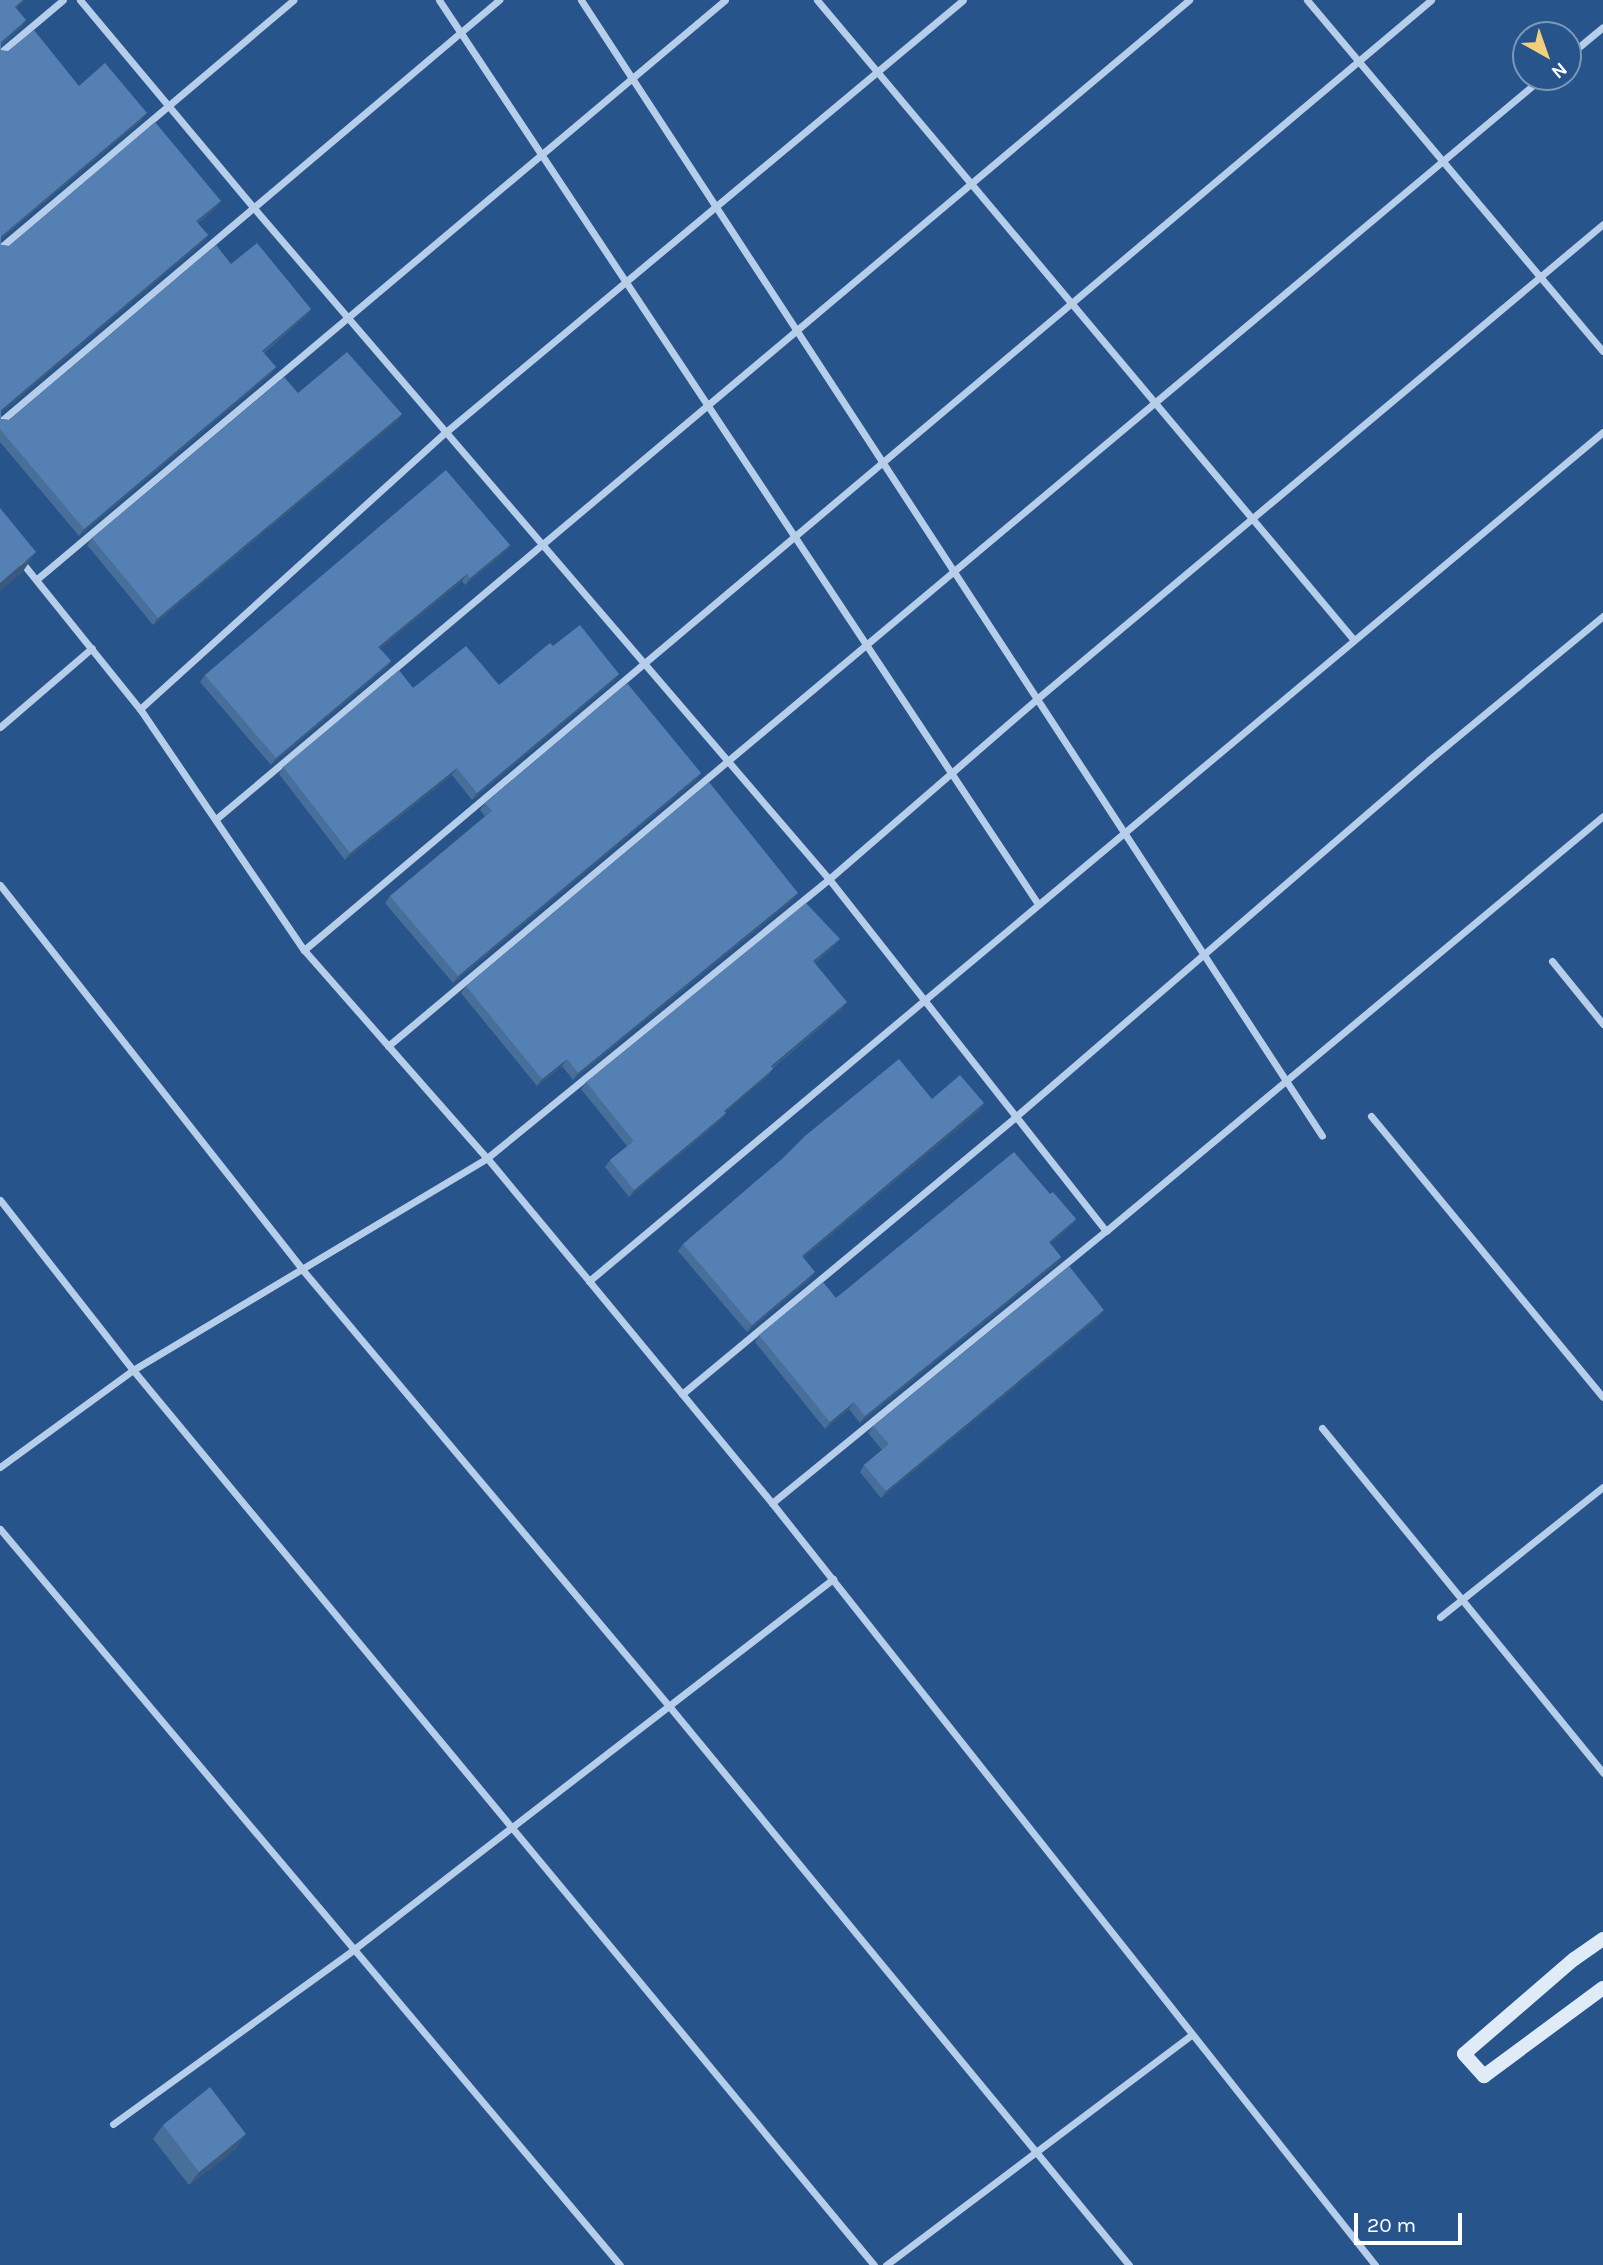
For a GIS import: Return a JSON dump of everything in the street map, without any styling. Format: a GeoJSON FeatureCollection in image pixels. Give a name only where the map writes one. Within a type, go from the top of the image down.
{"type":"FeatureCollection","features":[{"type":"Feature","properties":{"kind":"street"},"geometry":{"type":"LineString","coordinates":[[0,53],[63,0]]}},
{"type":"Feature","properties":{"kind":"street"},"geometry":{"type":"LineString","coordinates":[[80,0],[253,207],[829,878],[1105,1231]]}},
{"type":"Feature","properties":{"kind":"street"},"geometry":{"type":"LineString","coordinates":[[0,248],[293,0]]}},
{"type":"Feature","properties":{"kind":"street"},"geometry":{"type":"LineString","coordinates":[[439,0],[628,281],[1038,904]]}},
{"type":"Feature","properties":{"kind":"street"},"geometry":{"type":"LineString","coordinates":[[0,422],[499,0]]}},
{"type":"Feature","properties":{"kind":"street"},"geometry":{"type":"LineString","coordinates":[[581,0],[634,76],[1322,1136]]}},
{"type":"Feature","properties":{"kind":"street"},"geometry":{"type":"LineString","coordinates":[[37,579],[725,0]]}},
{"type":"Feature","properties":{"kind":"street"},"geometry":{"type":"LineString","coordinates":[[817,0],[1354,640]]}},
{"type":"Feature","properties":{"kind":"street"},"geometry":{"type":"LineString","coordinates":[[141,709],[447,431],[963,0]]}},
{"type":"Feature","properties":{"kind":"street"},"geometry":{"type":"LineString","coordinates":[[216,820],[1189,0]]}},
{"type":"Feature","properties":{"kind":"street"},"geometry":{"type":"LineString","coordinates":[[1307,0],[1603,351]]}},
{"type":"Feature","properties":{"kind":"street"},"geometry":{"type":"LineString","coordinates":[[304,950],[794,534],[1431,0]]}},
{"type":"Feature","properties":{"kind":"street"},"geometry":{"type":"LineString","coordinates":[[1582,44],[1603,27]]}},
{"type":"Feature","properties":{"kind":"street"},"geometry":{"type":"LineString","coordinates":[[388,1046],[1526,91]]}},
{"type":"Feature","properties":{"kind":"street"},"geometry":{"type":"LineString","coordinates":[[0,1467],[133,1370],[487,1158],[829,878],[1251,518],[1603,224]]}},
{"type":"Feature","properties":{"kind":"street"},"geometry":{"type":"LineString","coordinates":[[589,1281],[1603,432]]}},
{"type":"Feature","properties":{"kind":"street"},"geometry":{"type":"LineString","coordinates":[[15,553],[141,709],[304,950],[487,1158],[772,1503],[1375,2265]]}},
{"type":"Feature","properties":{"kind":"street"},"geometry":{"type":"LineString","coordinates":[[682,1394],[1014,1118],[1204,953],[1603,616]]}},
{"type":"Feature","properties":{"kind":"street"},"geometry":{"type":"LineString","coordinates":[[0,727],[92,648]]}},
{"type":"Feature","properties":{"kind":"street"},"geometry":{"type":"LineString","coordinates":[[772,1503],[1287,1082],[1603,816]]}},
{"type":"Feature","properties":{"kind":"street"},"geometry":{"type":"LineString","coordinates":[[0,885],[301,1268],[669,1706],[1129,2265]]}},
{"type":"Feature","properties":{"kind":"street"},"geometry":{"type":"LineString","coordinates":[[1552,961],[1603,1024]]}},
{"type":"Feature","properties":{"kind":"street"},"geometry":{"type":"LineString","coordinates":[[1371,1116],[1603,1398]]}},
{"type":"Feature","properties":{"kind":"street"},"geometry":{"type":"LineString","coordinates":[[0,1200],[133,1370],[874,2265]]}},
{"type":"Feature","properties":{"kind":"street"},"geometry":{"type":"LineString","coordinates":[[1322,1428],[1603,1773]]}},
{"type":"Feature","properties":{"kind":"street"},"geometry":{"type":"LineString","coordinates":[[1440,1617],[1603,1487]]}},
{"type":"Feature","properties":{"kind":"street"},"geometry":{"type":"LineString","coordinates":[[0,1530],[620,2265]]}},
{"type":"Feature","properties":{"kind":"street"},"geometry":{"type":"LineString","coordinates":[[113,2124],[353,1950],[511,1825],[833,1579]]}},
{"type":"Feature","properties":{"kind":"street"},"geometry":{"type":"LineString","coordinates":[[1603,1939],[1574,1959],[1464,2054],[1485,2076],[1603,1988]]}},
{"type":"Feature","properties":{"kind":"street"},"geometry":{"type":"LineString","coordinates":[[886,2265],[1192,2034]]}},
{"type":"Feature","properties":{"kind":"building"},"geometry":{"type":"Polygon","coordinates":[[[0,0],[23,0],[15,7],[26,20],[1,42],[1,50],[8,51],[34,30],[79,86],[105,63],[147,113],[1,236],[1,245],[9,246],[155,122],[221,201],[196,221],[208,235],[1,410],[1,419],[9,420],[216,245],[231,264],[257,243],[311,309],[262,351],[276,367],[84,529],[0,429],[0,0]]]}},
{"type":"Feature","properties":{"kind":"building"},"geometry":{"type":"Polygon","coordinates":[[[347,352],[402,414],[158,618],[92,538],[284,377],[298,393],[347,352]]]}},
{"type":"Feature","properties":{"kind":"building"},"geometry":{"type":"Polygon","coordinates":[[[446,470],[510,545],[470,578],[467,574],[378,647],[391,661],[276,758],[205,675],[446,470]]]}},
{"type":"Feature","properties":{"kind":"building"},"geometry":{"type":"Polygon","coordinates":[[[0,508],[36,552],[0,583],[0,508]]]}},
{"type":"Feature","properties":{"kind":"building"},"geometry":{"type":"Polygon","coordinates":[[[580,625],[619,674],[477,793],[457,768],[350,853],[283,767],[399,670],[413,688],[466,646],[499,685],[550,643],[553,646],[580,625]]]}},
{"type":"Feature","properties":{"kind":"building"},"geometry":{"type":"Polygon","coordinates":[[[627,683],[701,773],[458,976],[390,896],[492,811],[485,803],[627,683]]]}},
{"type":"Feature","properties":{"kind":"building"},"geometry":{"type":"Polygon","coordinates":[[[709,782],[798,893],[578,1073],[567,1059],[542,1079],[466,986],[709,782]]]}},
{"type":"Feature","properties":{"kind":"building"},"geometry":{"type":"Polygon","coordinates":[[[806,903],[840,939],[813,961],[847,1002],[771,1066],[773,1069],[724,1111],[726,1113],[634,1190],[610,1160],[634,1141],[586,1082],[806,903]]]}},
{"type":"Feature","properties":{"kind":"building"},"geometry":{"type":"Polygon","coordinates":[[[899,1059],[932,1099],[960,1075],[984,1103],[802,1256],[815,1272],[752,1325],[683,1244],[805,1136],[899,1059]]]}},
{"type":"Feature","properties":{"kind":"building"},"geometry":{"type":"Polygon","coordinates":[[[1014,1152],[1050,1194],[1053,1192],[1076,1219],[1049,1242],[1061,1257],[865,1416],[854,1402],[830,1422],[759,1335],[823,1282],[836,1298],[1014,1152]]]}},
{"type":"Feature","properties":{"kind":"building"},"geometry":{"type":"Polygon","coordinates":[[[1069,1266],[1104,1310],[886,1491],[864,1465],[889,1444],[873,1426],[1069,1266]]]}},
{"type":"Feature","properties":{"kind":"building"},"geometry":{"type":"Polygon","coordinates":[[[210,2087],[246,2134],[199,2172],[163,2125],[210,2087]]]}}]}
